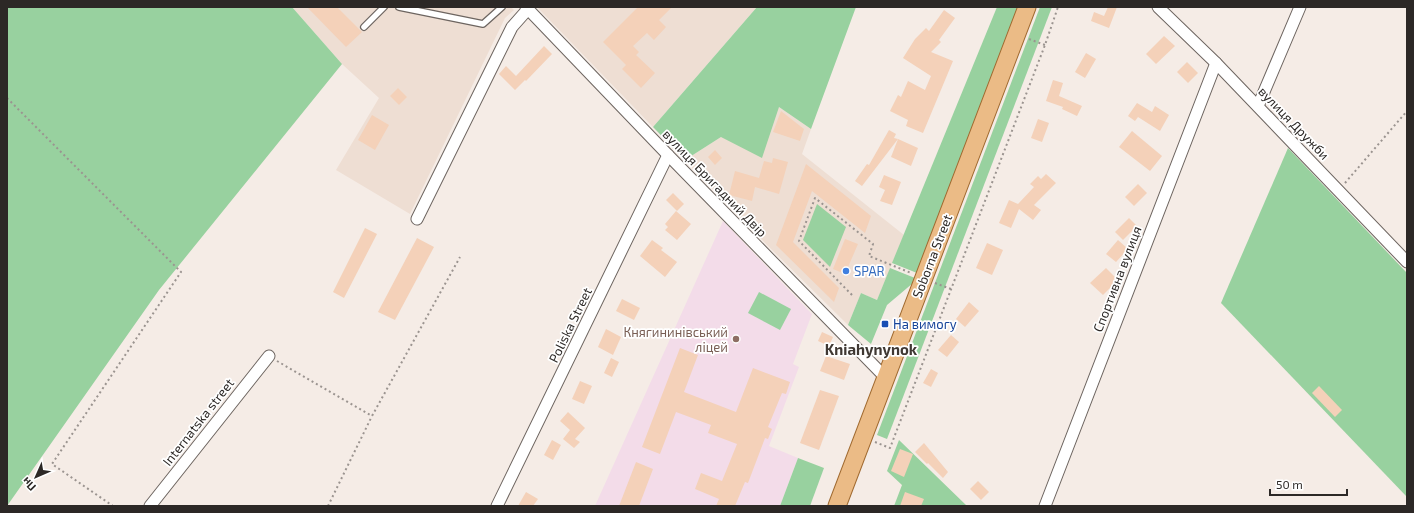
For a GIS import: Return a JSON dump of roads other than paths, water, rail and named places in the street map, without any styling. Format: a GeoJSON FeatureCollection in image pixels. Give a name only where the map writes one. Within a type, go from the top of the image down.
{"type":"FeatureCollection","features":[{"type":"Feature","properties":{"kind":"main road","name":"Soborna Street"},"geometry":{"type":"LineString","coordinates":[[837,506],[1027,7]]}},
{"type":"Feature","properties":{"kind":"street","name":"вулиця Дружби"},"geometry":{"type":"LineString","coordinates":[[1158,7],[1258,106],[1407,262]]}},
{"type":"Feature","properties":{"kind":"street"},"geometry":{"type":"LineString","coordinates":[[1258,106],[1300,7]]}},
{"type":"Feature","properties":{"kind":"street"},"geometry":{"type":"LineString","coordinates":[[417,219],[512,28],[527,8]]}},
{"type":"Feature","properties":{"kind":"street","name":"вулиця Бригадний Двір"},"geometry":{"type":"LineString","coordinates":[[527,8],[885,377]]}},
{"type":"Feature","properties":{"kind":"street","name":"Спортивна вулиця"},"geometry":{"type":"LineString","coordinates":[[1045,506],[1216,63]]}},
{"type":"Feature","properties":{"kind":"street","name":"Poliska Street"},"geometry":{"type":"LineString","coordinates":[[497,506],[668,155]]}},
{"type":"Feature","properties":{"kind":"street","name":"Internatska street"},"geometry":{"type":"LineString","coordinates":[[150,506],[269,356]]}},
{"type":"Feature","properties":{"kind":"lane"},"geometry":{"type":"LineString","coordinates":[[364,27],[384,7]]}},
{"type":"Feature","properties":{"kind":"lane"},"geometry":{"type":"LineString","coordinates":[[399,7],[483,24],[502,7]]}},
{"type":"Feature","properties":{"kind":"place","name":"SPAR"},"geometry":{"type":"Point","coordinates":[846,271]}},
{"type":"Feature","properties":{"kind":"place","name":"На вимогу"},"geometry":{"type":"Point","coordinates":[885,324]}},
{"type":"Feature","properties":{"kind":"place","name":"Княгининівський ліцей"},"geometry":{"type":"Point","coordinates":[736,339]}},
{"type":"Feature","properties":{"kind":"district","name":"Kniahynynok"},"geometry":{"type":"Point","coordinates":[871,349]}}]}
